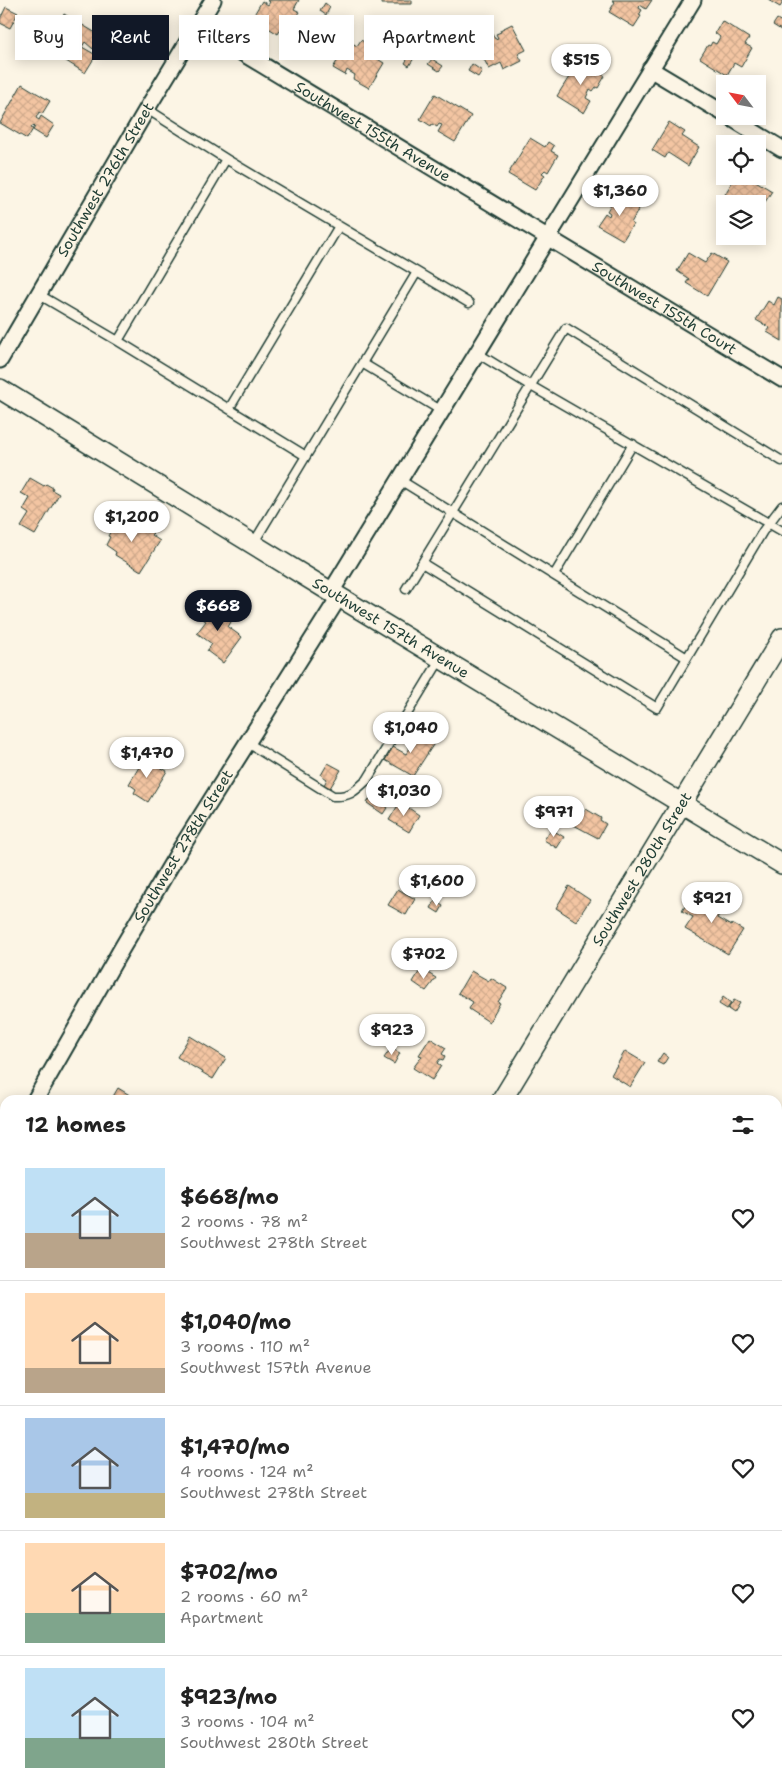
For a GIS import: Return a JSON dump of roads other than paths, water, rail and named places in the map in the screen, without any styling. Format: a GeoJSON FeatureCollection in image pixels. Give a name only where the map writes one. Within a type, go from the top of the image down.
{"type":"FeatureCollection","features":[{"type":"Feature","properties":{"kind":"street","name":"Southwest 276th Street"},"geometry":{"type":"LineString","coordinates":[[204,15],[213,0]]}},
{"type":"Feature","properties":{"kind":"street"},"geometry":{"type":"LineString","coordinates":[[548,237],[694,0]]}},
{"type":"Feature","properties":{"kind":"street","name":"Southwest 276th Street"},"geometry":{"type":"LineString","coordinates":[[0,360],[179,57]]}},
{"type":"Feature","properties":{"kind":"street","name":"Southwest 155th Avenue"},"geometry":{"type":"LineString","coordinates":[[254,60],[548,237]]}},
{"type":"Feature","properties":{"kind":"street"},"geometry":{"type":"LineString","coordinates":[[650,69],[716,109]]}},
{"type":"Feature","properties":{"kind":"street"},"geometry":{"type":"LineString","coordinates":[[742,125],[782,149]]}},
{"type":"Feature","properties":{"kind":"street","name":"Southwest 278th Street"},"geometry":{"type":"LineString","coordinates":[[38,1095],[171,865],[248,743],[400,480],[548,237]]}},
{"type":"Feature","properties":{"kind":"street","name":"Southwest 155th Court"},"geometry":{"type":"LineString","coordinates":[[548,237],[782,379]]}},
{"type":"Feature","properties":{"kind":"street","name":"Southwest 157th Avenue"},"geometry":{"type":"LineString","coordinates":[[0,389],[782,864]]}},
{"type":"Feature","properties":{"kind":"street","name":"Southwest 280th Street"},"geometry":{"type":"LineString","coordinates":[[505,1095],[782,638]]}},
{"type":"Feature","properties":{"kind":"lane"},"geometry":{"type":"LineString","coordinates":[[147,109],[226,159],[469,303]]}},
{"type":"Feature","properties":{"kind":"lane"},"geometry":{"type":"LineString","coordinates":[[118,341],[226,159]]}},
{"type":"Feature","properties":{"kind":"lane"},"geometry":{"type":"LineString","coordinates":[[229,409],[338,226]]}},
{"type":"Feature","properties":{"kind":"lane"},"geometry":{"type":"LineString","coordinates":[[253,544],[417,272]]}},
{"type":"Feature","properties":{"kind":"lane"},"geometry":{"type":"LineString","coordinates":[[38,294],[306,456]]}},
{"type":"Feature","properties":{"kind":"lane"},"geometry":{"type":"LineString","coordinates":[[406,589],[566,328],[782,460]]}},
{"type":"Feature","properties":{"kind":"lane"},"geometry":{"type":"LineString","coordinates":[[477,353],[782,531]]}},
{"type":"Feature","properties":{"kind":"lane"},"geometry":{"type":"LineString","coordinates":[[362,363],[442,411]]}},
{"type":"Feature","properties":{"kind":"lane"},"geometry":{"type":"LineString","coordinates":[[554,575],[633,444]]}},
{"type":"Feature","properties":{"kind":"lane"},"geometry":{"type":"LineString","coordinates":[[400,480],[687,658]]}},
{"type":"Feature","properties":{"kind":"lane"},"geometry":{"type":"LineString","coordinates":[[422,563],[657,708],[763,531],[782,506]]}},
{"type":"Feature","properties":{"kind":"lane"},"geometry":{"type":"LineString","coordinates":[[248,743],[333,796],[345,797],[357,790],[367,780],[441,658]]}}]}
